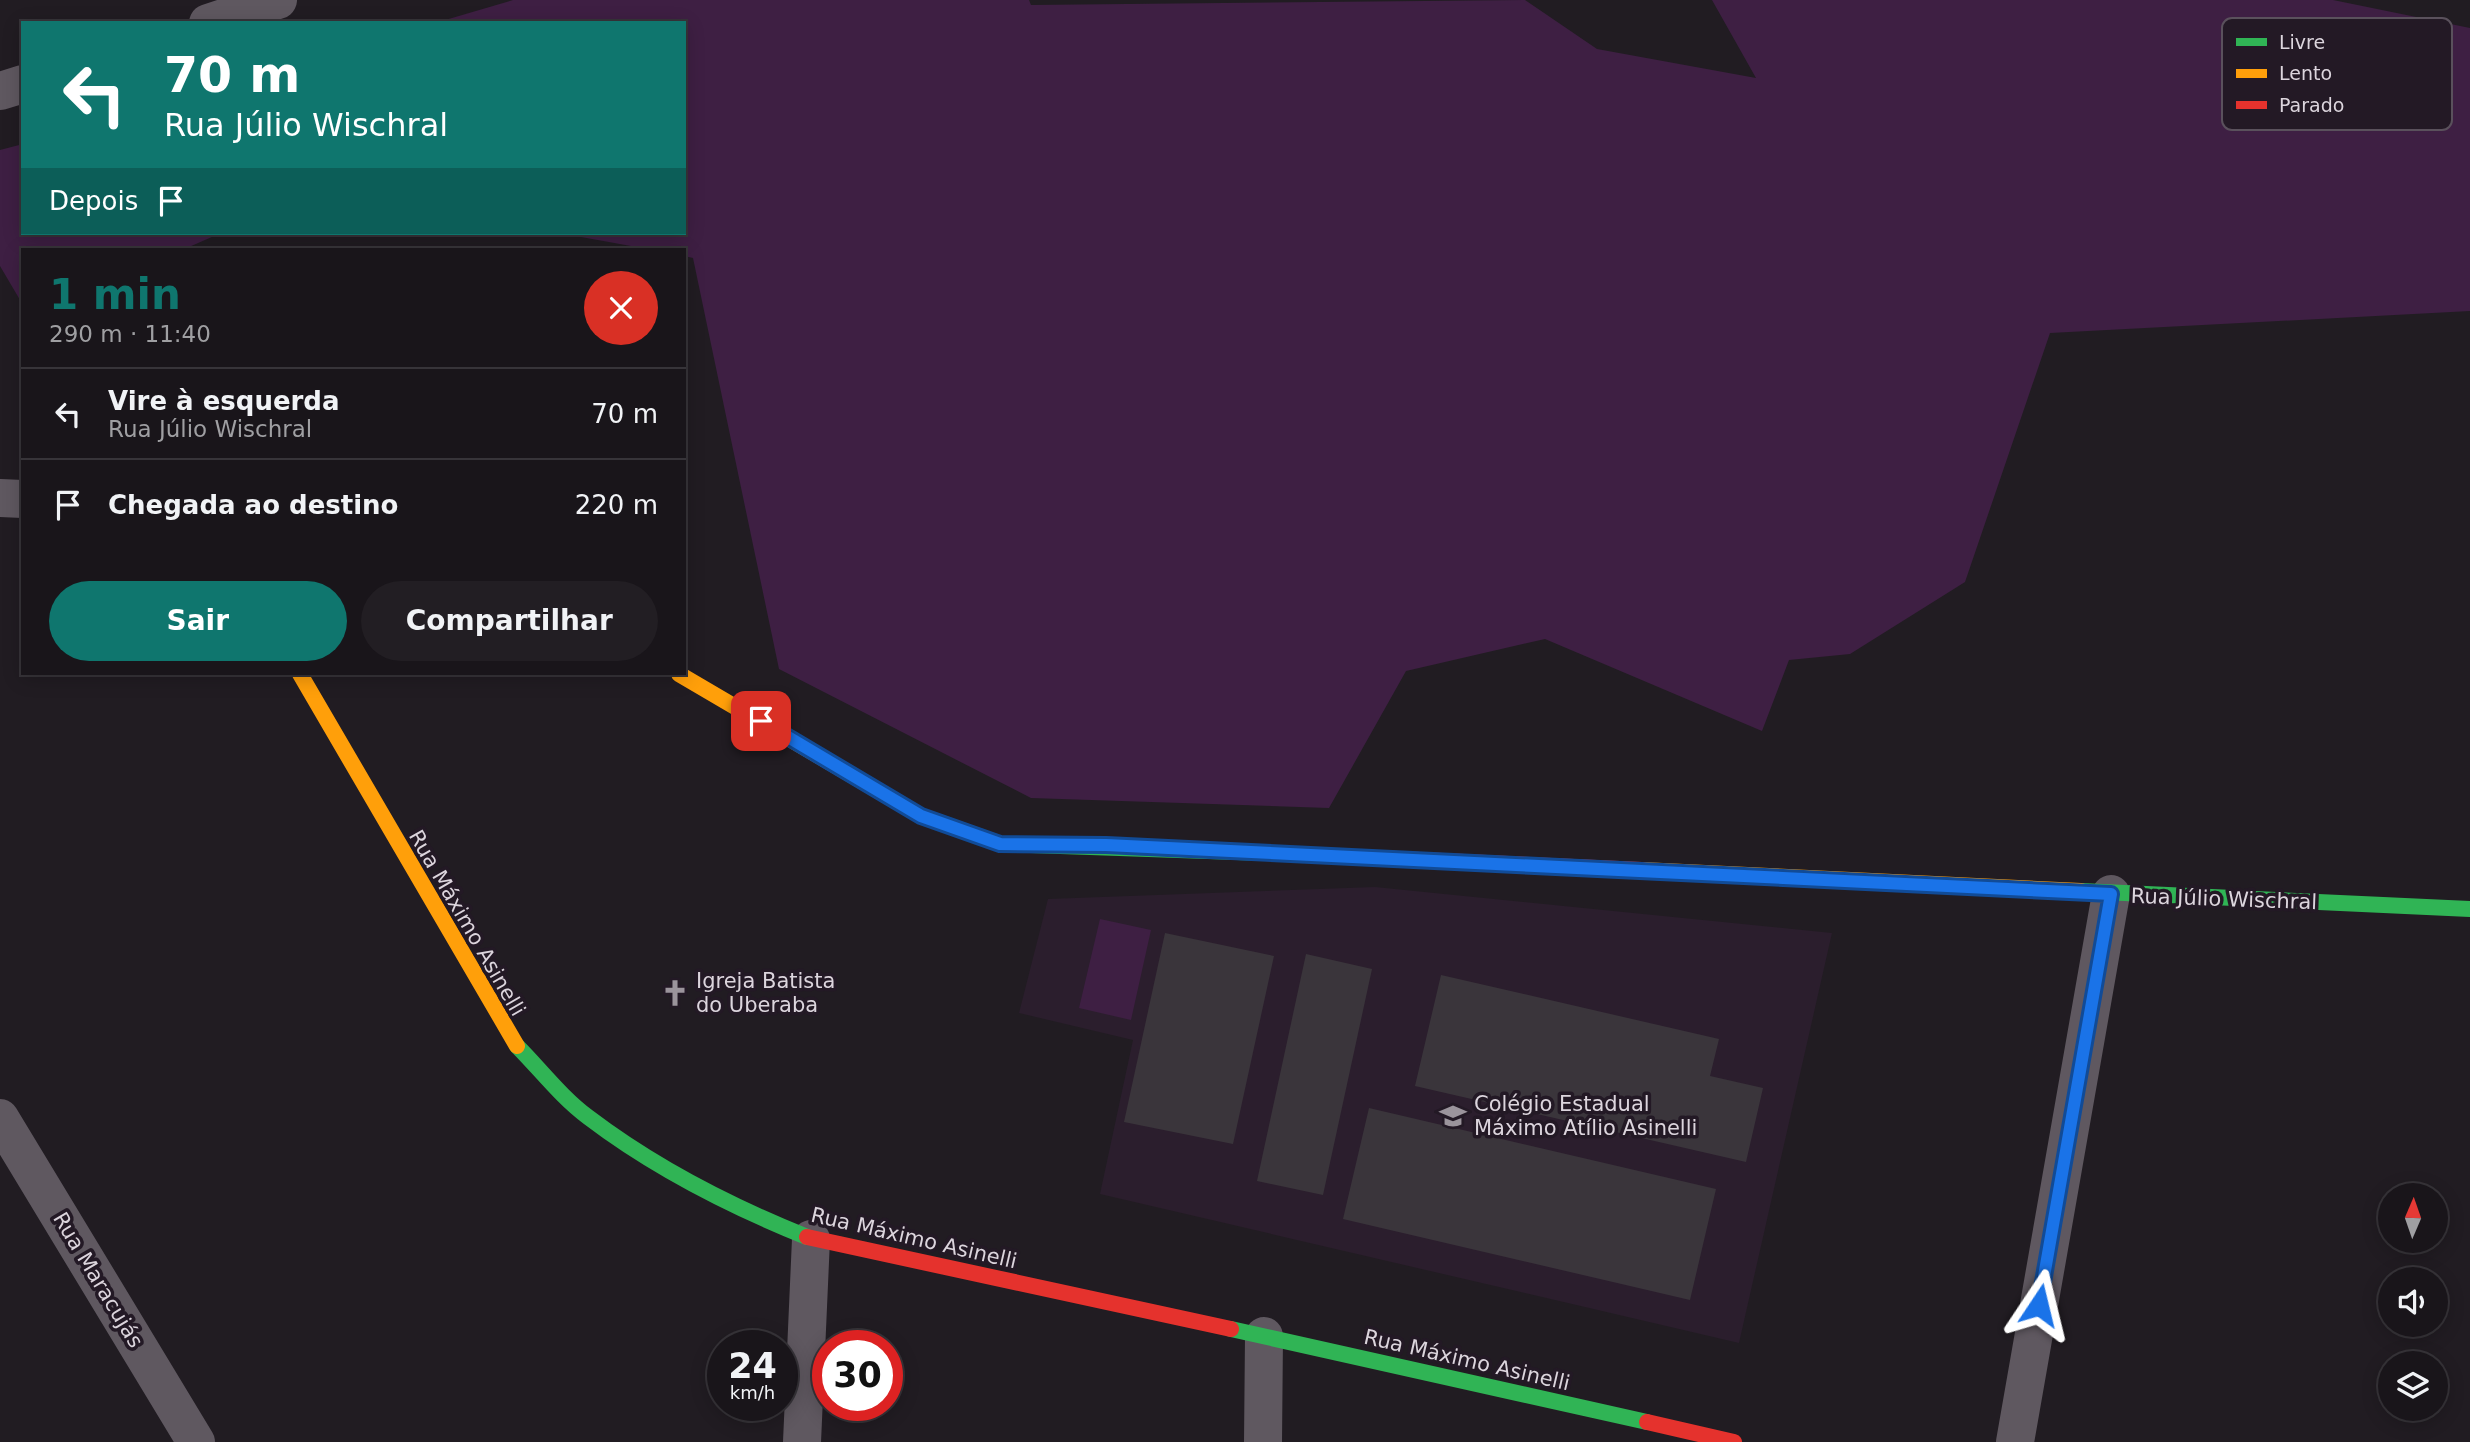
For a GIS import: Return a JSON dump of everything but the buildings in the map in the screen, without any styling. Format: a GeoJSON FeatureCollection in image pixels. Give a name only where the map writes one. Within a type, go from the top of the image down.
{"type":"FeatureCollection","features":[{"type":"Feature","properties":{"kind":"street"},"geometry":{"type":"LineString","coordinates":[[214,21],[278,0]]}},
{"type":"Feature","properties":{"kind":"street"},"geometry":{"type":"LineString","coordinates":[[0,91],[21,85]]}},
{"type":"Feature","properties":{"kind":"street"},"geometry":{"type":"LineString","coordinates":[[0,499],[21,499]]}},
{"type":"Feature","properties":{"kind":"street","name":"Rua Máximo Asinelli"},"geometry":{"type":"LineString","coordinates":[[301,675],[510,1039],[586,1116],[670,1173],[750,1214],[811,1240],[1264,1336],[1734,1442]]}},
{"type":"Feature","properties":{"kind":"street","name":"Rua Júlio Wischral"},"geometry":{"type":"LineString","coordinates":[[681,675],[921,816],[1000,844],[1106,845],[2470,909]]}},
{"type":"Feature","properties":{"kind":"street"},"geometry":{"type":"LineString","coordinates":[[2015,1442],[2111,894]]}},
{"type":"Feature","properties":{"kind":"street","name":"Rua Maracujás"},"geometry":{"type":"LineString","coordinates":[[0,1118],[196,1442]]}},
{"type":"Feature","properties":{"kind":"street"},"geometry":{"type":"LineString","coordinates":[[802,1442],[811,1240]]}},
{"type":"Feature","properties":{"kind":"street"},"geometry":{"type":"LineString","coordinates":[[1264,1336],[1264,1442]]}},
{"type":"Feature","properties":{"kind":"shaded area"},"geometry":{"type":"Polygon","coordinates":[[[513,0],[1029,0],[1031,5],[1525,0],[1597,49],[1756,78],[1712,0],[2333,0],[2421,18],[2222,18],[2222,130],[2452,130],[2452,24],[2470,28],[2470,311],[2050,333],[1965,582],[1850,654],[1789,660],[1762,731],[1545,639],[1406,671],[1329,808],[1031,798],[779,669],[693,258],[686,256],[686,248],[642,248],[570,235],[686,235],[686,21],[442,21],[513,0]]]}},
{"type":"Feature","properties":{"kind":"shaded area"},"geometry":{"type":"Polygon","coordinates":[[[21,145],[21,235],[216,235],[187,248],[21,248],[21,302],[0,266],[0,150],[21,145]]]}},
{"type":"Feature","properties":{"kind":"shaded area","name":"Colégio Estadual Máximo Atílio Asinelli"},"geometry":{"type":"Polygon","coordinates":[[[1375,887],[1832,933],[1739,1343],[1100,1194],[1133,1040],[1019,1013],[1048,899],[1375,887]]]}},
{"type":"Feature","properties":{"kind":"shaded area"},"geometry":{"type":"Polygon","coordinates":[[[1100,919],[1151,930],[1131,1020],[1079,1008],[1100,919]]]}},
{"type":"Feature","properties":{"kind":"traffic: fast"},"geometry":{"type":"LineString","coordinates":[[939,822],[1001,844],[1266,853]]}},
{"type":"Feature","properties":{"kind":"traffic: fast"},"geometry":{"type":"LineString","coordinates":[[2081,891],[2470,909]]}},
{"type":"Feature","properties":{"kind":"traffic: fast"},"geometry":{"type":"LineString","coordinates":[[517,1046],[578,1109],[613,1136],[722,1199],[807,1237]]}},
{"type":"Feature","properties":{"kind":"traffic: fast"},"geometry":{"type":"LineString","coordinates":[[1231,1329],[1647,1422]]}},
{"type":"Feature","properties":{"kind":"traffic: slow"},"geometry":{"type":"LineString","coordinates":[[301,675],[517,1046]]}},
{"type":"Feature","properties":{"kind":"traffic: slow"},"geometry":{"type":"LineString","coordinates":[[681,675],[921,816],[939,822]]}},
{"type":"Feature","properties":{"kind":"traffic: slow"},"geometry":{"type":"LineString","coordinates":[[1642,870],[2081,891]]}},
{"type":"Feature","properties":{"kind":"traffic: jam"},"geometry":{"type":"LineString","coordinates":[[1266,853],[1642,870]]}},
{"type":"Feature","properties":{"kind":"traffic: jam"},"geometry":{"type":"LineString","coordinates":[[807,1237],[1231,1329]]}},
{"type":"Feature","properties":{"kind":"traffic: jam"},"geometry":{"type":"LineString","coordinates":[[1647,1422],[1734,1442]]}},
{"type":"Feature","properties":{"kind":"place","name":"Igreja Batista do Uberaba"},"geometry":{"type":"Point","coordinates":[675,993]}},
{"type":"Feature","properties":{"kind":"place","name":"Colégio Estadual Máximo Atílio Asinelli"},"geometry":{"type":"Point","coordinates":[1453,1116]}},
{"type":"Feature","properties":{"kind":"route"},"geometry":{"type":"LineString","coordinates":[[761,721],[921,816],[1000,844],[1106,845],[2111,894],[2039,1305]]}}]}
